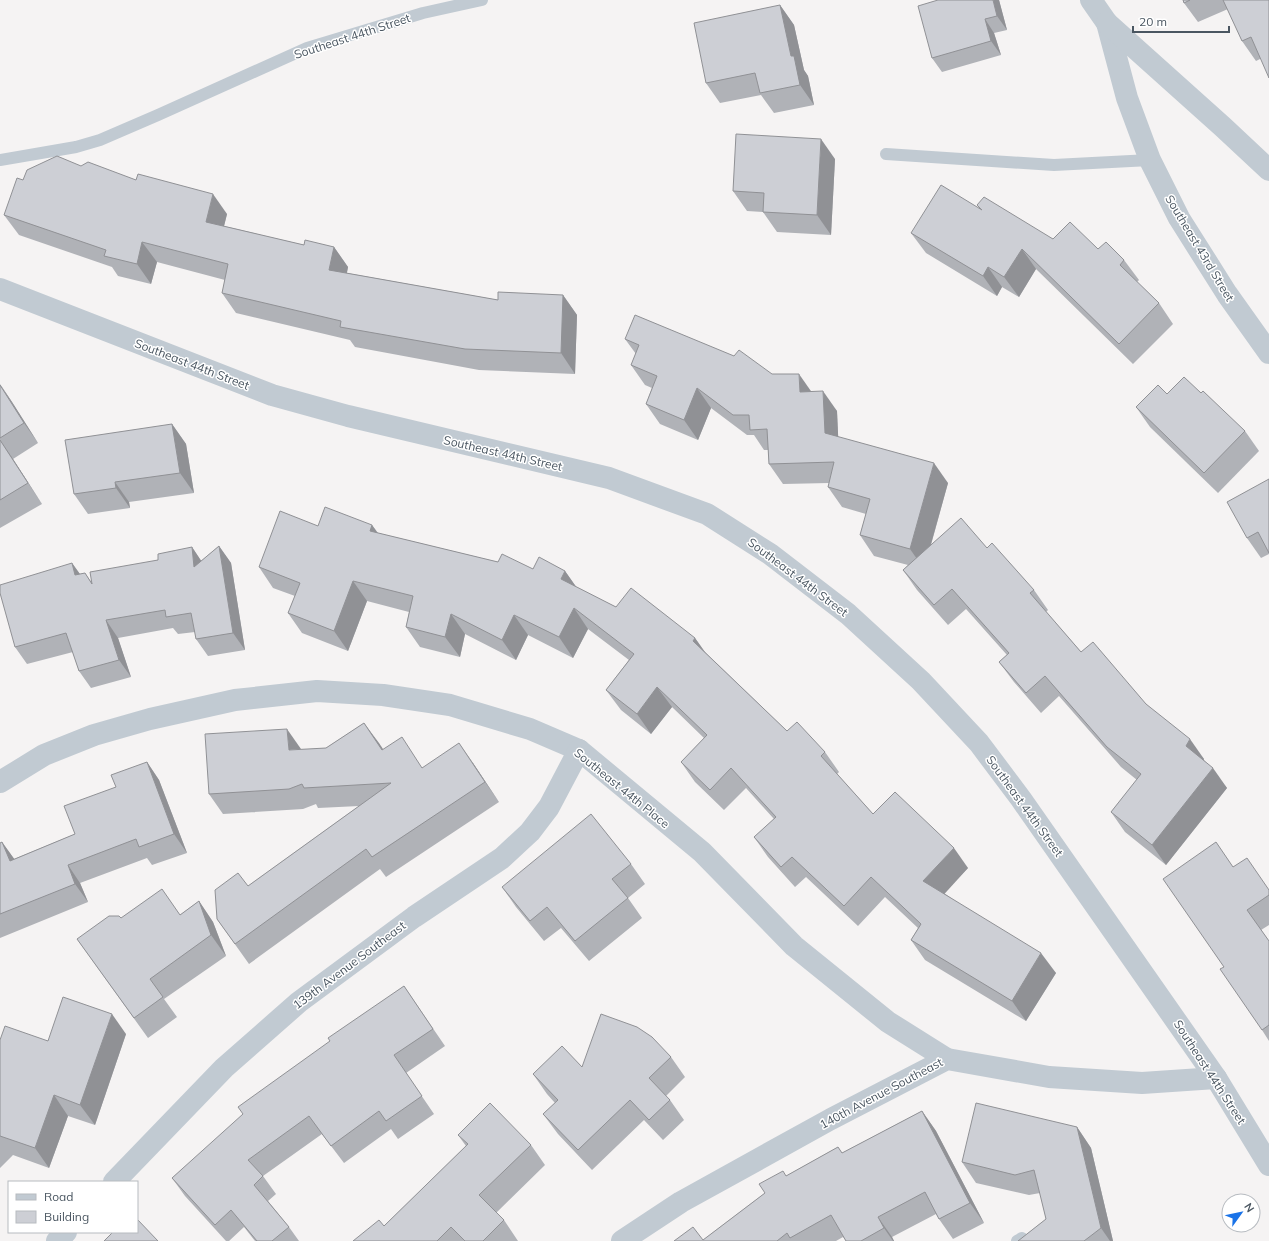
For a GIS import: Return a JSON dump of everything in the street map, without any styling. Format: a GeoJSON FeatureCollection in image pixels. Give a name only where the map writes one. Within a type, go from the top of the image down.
{"type":"FeatureCollection","features":[{"type":"Feature","properties":{"kind":"street","name":"Southeast 43rd Street"},"geometry":{"type":"LineString","coordinates":[[1092,0],[1107,23],[1269,170]]}},
{"type":"Feature","properties":{"kind":"street","name":"Southeast 43rd Street"},"geometry":{"type":"LineString","coordinates":[[1107,23],[1127,98],[1150,160],[1179,218],[1227,294],[1269,353]]}},
{"type":"Feature","properties":{"kind":"street","name":"Southeast 44th Street"},"geometry":{"type":"LineString","coordinates":[[0,289],[272,395],[348,416],[609,478],[707,514],[770,554],[848,614],[921,681],[979,743],[1021,799],[1216,1078],[1269,1165]]}},
{"type":"Feature","properties":{"kind":"street","name":"Southeast 44th Place"},"geometry":{"type":"LineString","coordinates":[[0,782],[44,755],[94,735],[150,719],[235,700],[317,692],[383,695],[450,705],[530,729],[579,750],[702,852],[794,946],[888,1022],[947,1059]]}},
{"type":"Feature","properties":{"kind":"street","name":"139th Avenue Southeast"},"geometry":{"type":"LineString","coordinates":[[115,1181],[224,1068],[299,1002],[414,917],[502,858],[530,832],[549,807],[579,750]]}},
{"type":"Feature","properties":{"kind":"street","name":"140th Avenue Southeast"},"geometry":{"type":"LineString","coordinates":[[622,1241],[681,1202],[831,1119],[947,1059],[1049,1077],[1142,1083],[1216,1078]]}},
{"type":"Feature","properties":{"kind":"street"},"geometry":{"type":"LineString","coordinates":[[57,1241],[65,1233]]}},
{"type":"Feature","properties":{"kind":"lane","name":"Southeast 44th Street"},"geometry":{"type":"LineString","coordinates":[[0,160],[76,147],[100,140],[158,116],[307,48],[423,13],[482,0]]}},
{"type":"Feature","properties":{"kind":"lane"},"geometry":{"type":"LineString","coordinates":[[886,154],[1054,165],[1150,160]]}},
{"type":"Feature","properties":{"kind":"building"},"geometry":{"type":"Polygon","coordinates":[[[938,0],[993,0],[997,16],[985,19],[991,41],[932,58],[918,6],[938,0]]]}},
{"type":"Feature","properties":{"kind":"building"},"geometry":{"type":"Polygon","coordinates":[[[1183,0],[1190,0],[1184,3],[1183,0]]]}},
{"type":"Feature","properties":{"kind":"building"},"geometry":{"type":"Polygon","coordinates":[[[1223,0],[1269,0],[1269,78],[1251,37],[1242,41],[1223,0]]]}},
{"type":"Feature","properties":{"kind":"building"},"geometry":{"type":"Polygon","coordinates":[[[780,5],[791,56],[794,56],[800,85],[760,93],[755,73],[706,83],[694,23],[780,5]]]}},
{"type":"Feature","properties":{"kind":"building"},"geometry":{"type":"Polygon","coordinates":[[[736,134],[821,139],[817,215],[763,212],[764,193],[733,191],[736,134]]]}},
{"type":"Feature","properties":{"kind":"building"},"geometry":{"type":"Polygon","coordinates":[[[57,156],[81,166],[88,162],[136,180],[138,174],[213,194],[206,222],[304,245],[305,240],[334,247],[329,270],[498,300],[498,292],[563,295],[561,353],[465,349],[340,327],[341,321],[222,293],[228,264],[142,242],[137,264],[104,256],[106,250],[4,215],[17,178],[23,180],[27,170],[57,156]]]}},
{"type":"Feature","properties":{"kind":"building"},"geometry":{"type":"Polygon","coordinates":[[[941,185],[982,210],[977,205],[984,197],[1053,239],[1070,222],[1098,249],[1106,242],[1124,260],[1120,265],[1159,303],[1119,344],[1022,249],[1004,277],[988,267],[983,276],[911,233],[941,185]]]}},
{"type":"Feature","properties":{"kind":"building"},"geometry":{"type":"Polygon","coordinates":[[[635,315],[734,356],[739,350],[772,374],[799,374],[800,392],[823,391],[825,433],[934,463],[910,549],[860,535],[870,499],[828,487],[834,462],[769,464],[767,429],[750,430],[749,415],[733,415],[697,388],[684,420],[646,404],[657,376],[631,365],[639,345],[625,339],[635,315]]]}},
{"type":"Feature","properties":{"kind":"building"},"geometry":{"type":"Polygon","coordinates":[[[1184,377],[1201,393],[1203,391],[1245,431],[1204,473],[1136,407],[1158,385],[1167,394],[1184,377]]]}},
{"type":"Feature","properties":{"kind":"building"},"geometry":{"type":"Polygon","coordinates":[[[0,385],[24,423],[0,438],[0,385]]]}},
{"type":"Feature","properties":{"kind":"building"},"geometry":{"type":"Polygon","coordinates":[[[172,424],[180,473],[115,482],[116,488],[74,494],[65,440],[172,424]]]}},
{"type":"Feature","properties":{"kind":"building"},"geometry":{"type":"Polygon","coordinates":[[[0,440],[28,483],[0,500],[0,440]]]}},
{"type":"Feature","properties":{"kind":"building"},"geometry":{"type":"Polygon","coordinates":[[[1269,479],[1269,553],[1258,532],[1247,538],[1227,502],[1269,479]]]}},
{"type":"Feature","properties":{"kind":"building"},"geometry":{"type":"Polygon","coordinates":[[[325,507],[372,525],[370,531],[498,562],[502,554],[533,569],[539,557],[565,571],[561,579],[616,607],[631,588],[695,638],[693,641],[787,731],[797,722],[825,752],[821,756],[873,814],[895,792],[954,848],[923,881],[1041,953],[1012,1001],[911,940],[921,924],[871,877],[844,906],[792,857],[781,867],[754,837],[776,817],[731,768],[710,790],[681,762],[707,735],[657,687],[637,714],[606,690],[634,654],[574,608],[559,637],[514,615],[502,640],[451,614],[445,637],[406,627],[413,596],[353,581],[334,631],[288,613],[300,583],[259,567],[280,511],[318,526],[325,507]]]}},
{"type":"Feature","properties":{"kind":"building"},"geometry":{"type":"Polygon","coordinates":[[[961,518],[987,548],[992,543],[1034,590],[1030,593],[1081,652],[1093,642],[1146,704],[1190,739],[1186,746],[1213,768],[1152,845],[1111,812],[1141,774],[1107,747],[1045,676],[1026,693],[999,662],[1009,653],[952,589],[934,605],[903,570],[961,518]]]}},
{"type":"Feature","properties":{"kind":"building"},"geometry":{"type":"Polygon","coordinates":[[[219,546],[233,633],[196,639],[191,613],[166,617],[165,610],[106,620],[119,660],[79,671],[66,633],[15,647],[0,593],[0,585],[72,563],[75,575],[85,573],[92,584],[90,572],[158,560],[158,554],[192,547],[194,567],[219,546]]]}},
{"type":"Feature","properties":{"kind":"building"},"geometry":{"type":"Polygon","coordinates":[[[364,723],[382,750],[402,737],[422,768],[459,743],[485,782],[372,857],[366,849],[235,944],[217,919],[215,890],[238,873],[248,886],[391,783],[304,788],[302,784],[289,789],[209,794],[205,734],[287,729],[289,750],[326,748],[364,723]]]}},
{"type":"Feature","properties":{"kind":"building"},"geometry":{"type":"Polygon","coordinates":[[[147,762],[174,834],[139,847],[136,839],[68,865],[75,884],[0,914],[0,843],[2,842],[10,861],[75,834],[64,806],[116,787],[111,775],[147,762]]]}},
{"type":"Feature","properties":{"kind":"building"},"geometry":{"type":"Polygon","coordinates":[[[591,814],[631,864],[612,879],[628,898],[575,941],[547,907],[530,921],[502,887],[591,814]]]}},
{"type":"Feature","properties":{"kind":"building"},"geometry":{"type":"Polygon","coordinates":[[[1216,842],[1233,867],[1247,858],[1269,890],[1269,895],[1247,910],[1269,941],[1269,1025],[1262,1030],[1220,969],[1224,967],[1163,879],[1216,842]]]}},
{"type":"Feature","properties":{"kind":"building"},"geometry":{"type":"Polygon","coordinates":[[[162,889],[180,915],[199,901],[211,935],[150,979],[163,997],[134,1018],[77,939],[109,916],[119,916],[121,918],[162,889]]]}},
{"type":"Feature","properties":{"kind":"building"},"geometry":{"type":"Polygon","coordinates":[[[404,986],[433,1029],[394,1055],[422,1096],[386,1121],[379,1111],[331,1146],[309,1116],[248,1160],[263,1176],[254,1185],[289,1227],[272,1241],[257,1241],[231,1210],[215,1225],[172,1178],[243,1114],[238,1107],[330,1041],[328,1038],[404,986]]]}},
{"type":"Feature","properties":{"kind":"building"},"geometry":{"type":"Polygon","coordinates":[[[63,997],[112,1014],[80,1105],[54,1095],[35,1148],[0,1136],[0,1040],[5,1026],[48,1041],[63,997]]]}},
{"type":"Feature","properties":{"kind":"building"},"geometry":{"type":"Polygon","coordinates":[[[601,1014],[637,1027],[652,1037],[671,1057],[649,1078],[670,1100],[649,1120],[630,1100],[578,1150],[543,1114],[558,1100],[533,1074],[562,1046],[582,1067],[601,1014]]]}},
{"type":"Feature","properties":{"kind":"building"},"geometry":{"type":"Polygon","coordinates":[[[490,1103],[531,1145],[479,1195],[504,1220],[483,1241],[465,1241],[451,1227],[437,1241],[353,1241],[379,1220],[384,1226],[468,1144],[458,1135],[490,1103]]]}},
{"type":"Feature","properties":{"kind":"building"},"geometry":{"type":"Polygon","coordinates":[[[976,1103],[1077,1127],[1101,1228],[1084,1241],[1018,1241],[1046,1219],[1034,1170],[1015,1175],[962,1162],[976,1103]]]}},
{"type":"Feature","properties":{"kind":"building"},"geometry":{"type":"Polygon","coordinates":[[[922,1111],[970,1203],[939,1219],[925,1192],[878,1217],[884,1228],[861,1241],[846,1241],[831,1215],[790,1238],[787,1233],[777,1241],[674,1241],[693,1227],[703,1240],[765,1193],[759,1184],[783,1171],[786,1176],[838,1147],[842,1153],[922,1111]]]}},
{"type":"Feature","properties":{"kind":"building"},"geometry":{"type":"Polygon","coordinates":[[[138,1220],[158,1241],[104,1241],[112,1233],[138,1233],[138,1220]]]}}]}
